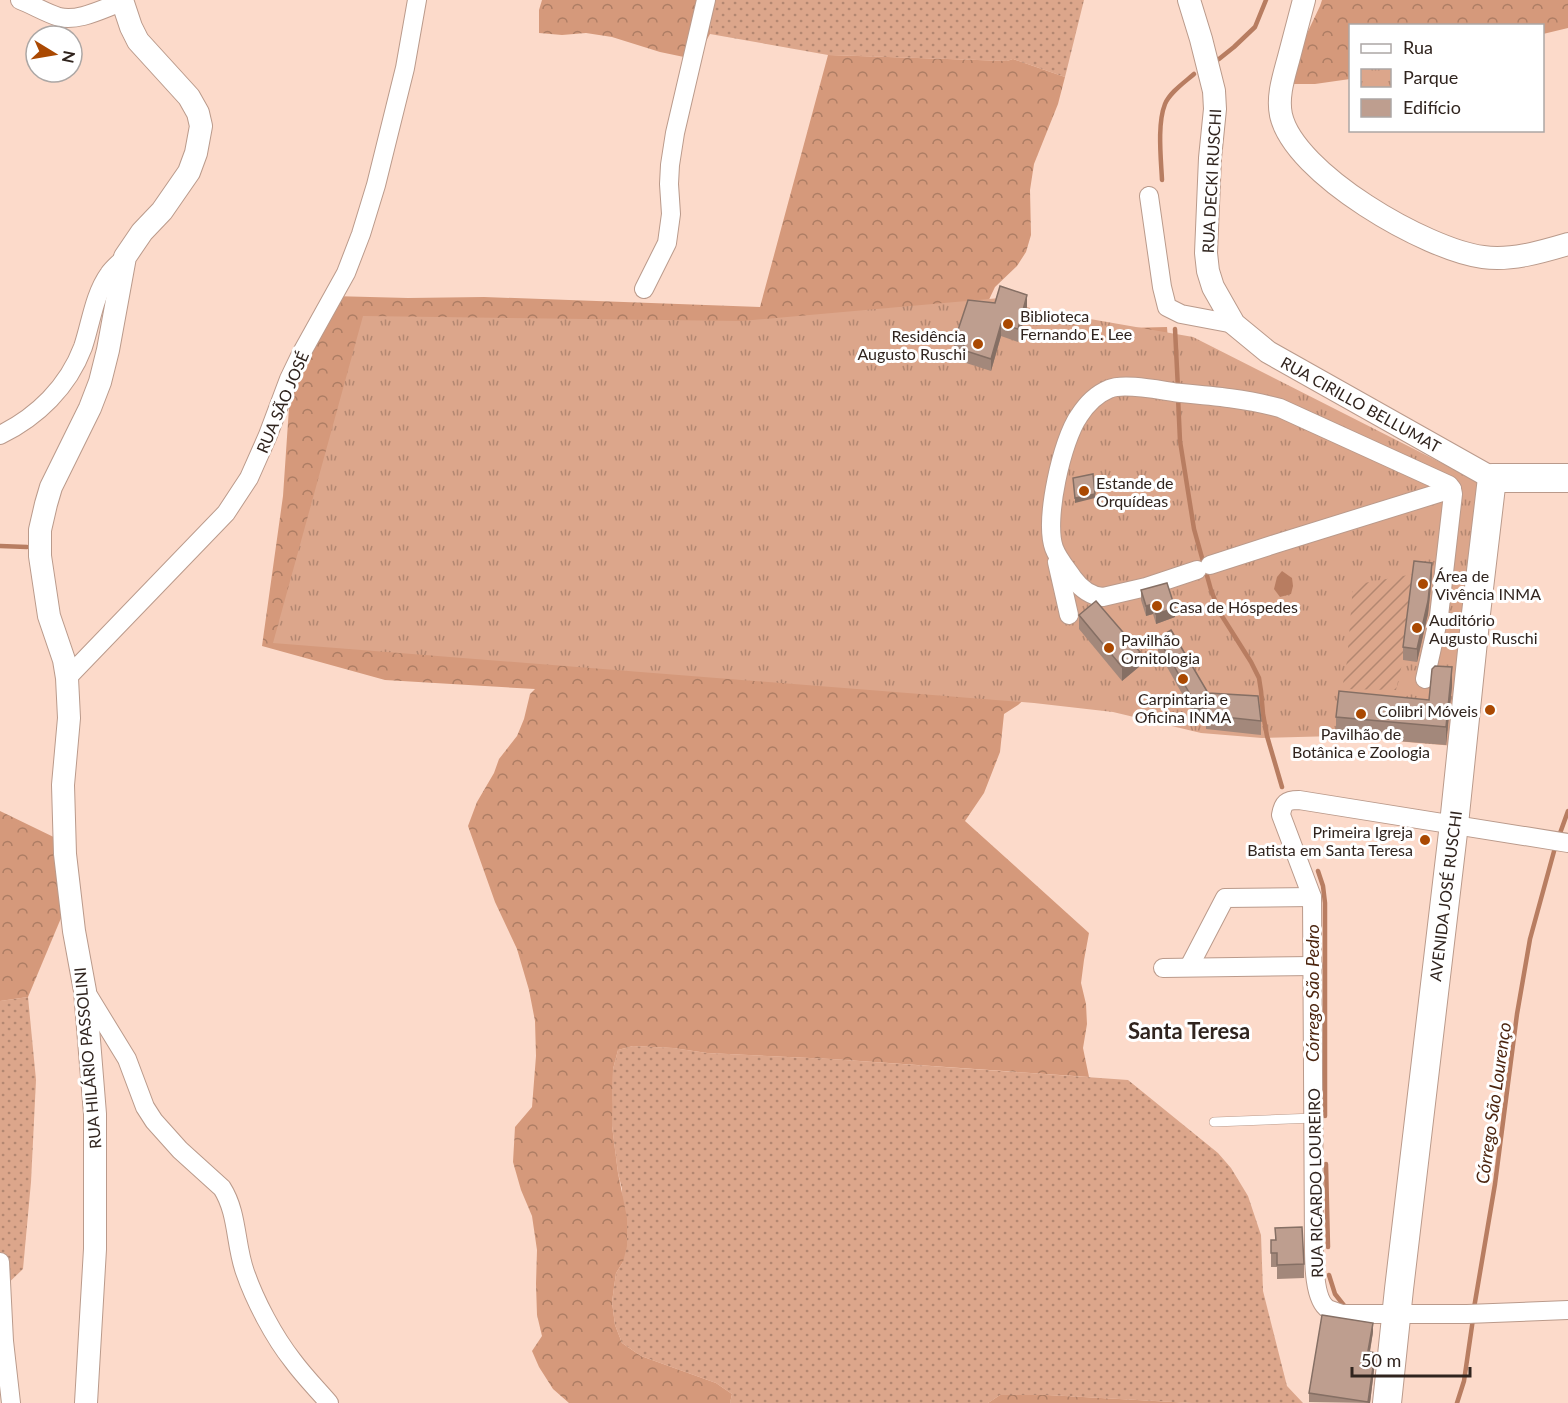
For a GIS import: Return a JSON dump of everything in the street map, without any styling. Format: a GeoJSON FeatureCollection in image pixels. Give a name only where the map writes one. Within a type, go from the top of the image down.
{"type":"FeatureCollection","features":[{"type":"Feature","properties":{"kind":"main road"},"geometry":{"type":"LineString","coordinates":[[1492,478],[1568,478]]}},
{"type":"Feature","properties":{"kind":"main road","name":"AVENIDA JOSÉ RUSCHI"},"geometry":{"type":"LineString","coordinates":[[1387,1403],[1492,478]]}},
{"type":"Feature","properties":{"kind":"street"},"geometry":{"type":"LineString","coordinates":[[0,435],[17,427],[47,403],[67,380],[83,346],[102,285],[136,240],[162,211],[189,172],[196,153],[201,126],[198,113],[189,97],[138,41],[122,1],[86,14],[66,18],[20,0]]}},
{"type":"Feature","properties":{"kind":"street","name":"RUA SÃO JOSÉ"},"geometry":{"type":"LineString","coordinates":[[67,678],[226,513],[249,478],[289,379],[346,273],[362,234],[405,68],[417,0]]}},
{"type":"Feature","properties":{"kind":"street"},"geometry":{"type":"LineString","coordinates":[[644,290],[667,243],[672,214],[669,184],[675,133],[706,0]]}},
{"type":"Feature","properties":{"kind":"street","name":"RUA DECKI RUSCHI"},"geometry":{"type":"LineString","coordinates":[[1189,0],[1214,91],[1215,109],[1210,158],[1206,253],[1208,271],[1213,286],[1234,324]]}},
{"type":"Feature","properties":{"kind":"street"},"geometry":{"type":"LineString","coordinates":[[1304,0],[1280,94],[1281,113],[1289,135],[1317,169],[1365,205],[1400,226],[1428,240],[1454,249],[1481,257],[1501,259],[1545,251],[1568,244]]}},
{"type":"Feature","properties":{"kind":"street"},"geometry":{"type":"LineString","coordinates":[[1149,196],[1167,307],[1181,314],[1234,324]]}},
{"type":"Feature","properties":{"kind":"street","name":"RUA HILÁRIO PASSOLINI"},"geometry":{"type":"LineString","coordinates":[[86,1403],[95,1249],[95,1114],[85,991],[74,931],[65,854],[63,785],[69,718],[67,678],[64,660],[49,616],[40,556],[40,530],[51,487],[90,408],[100,382],[125,257]]}},
{"type":"Feature","properties":{"kind":"street","name":"RUA CIRILLO BELLUMAT"},"geometry":{"type":"LineString","coordinates":[[1234,324],[1268,352],[1492,478]]}},
{"type":"Feature","properties":{"kind":"street"},"geometry":{"type":"LineString","coordinates":[[1070,615],[1051,536],[1054,498],[1067,438],[1088,404],[1109,388],[1121,386],[1260,402],[1280,408],[1449,485],[1452,489],[1448,546],[1439,616],[1425,679]]}},
{"type":"Feature","properties":{"kind":"street"},"geometry":{"type":"LineString","coordinates":[[1054,549],[1077,583],[1086,591],[1103,597],[1146,587],[1283,541],[1452,489]]}},
{"type":"Feature","properties":{"kind":"street","name":"RUA RICARDO LOUREIRO"},"geometry":{"type":"LineString","coordinates":[[1396,1314],[1342,1314],[1327,1308],[1322,1303],[1317,1288],[1314,1264],[1312,897],[1281,815],[1282,806],[1285,802],[1293,800],[1454,824]]}},
{"type":"Feature","properties":{"kind":"street"},"geometry":{"type":"LineString","coordinates":[[1454,824],[1559,841]]}},
{"type":"Feature","properties":{"kind":"street"},"geometry":{"type":"LineString","coordinates":[[1189,967],[1225,898],[1312,897]]}},
{"type":"Feature","properties":{"kind":"street"},"geometry":{"type":"LineString","coordinates":[[1163,968],[1313,966]]}},
{"type":"Feature","properties":{"kind":"street"},"geometry":{"type":"LineString","coordinates":[[85,991],[127,1059],[138,1091],[154,1121],[180,1150],[222,1188],[232,1208],[244,1269],[261,1308],[279,1342],[293,1362],[329,1403]]}},
{"type":"Feature","properties":{"kind":"street"},"geometry":{"type":"LineString","coordinates":[[0,1262],[4,1341],[11,1403]]}},
{"type":"Feature","properties":{"kind":"street"},"geometry":{"type":"LineString","coordinates":[[1396,1314],[1568,1310]]}},
{"type":"Feature","properties":{"kind":"lane"},"geometry":{"type":"LineString","coordinates":[[1439,616],[1475,622]]}},
{"type":"Feature","properties":{"kind":"lane"},"geometry":{"type":"LineString","coordinates":[[1215,1122],[1314,1118]]}},
{"type":"Feature","properties":{"kind":"green space"},"geometry":{"type":"Polygon","coordinates":[[[542,0],[712,0],[710,34],[699,53],[684,57],[612,37],[586,33],[562,35],[539,33],[539,10],[542,0]]]}},
{"type":"Feature","properties":{"kind":"green space"},"geometry":{"type":"Polygon","coordinates":[[[712,0],[1084,0],[1065,77],[1013,59],[1007,61],[828,55],[710,34],[712,0]]]}},
{"type":"Feature","properties":{"kind":"green space"},"geometry":{"type":"Polygon","coordinates":[[[1322,0],[1568,0],[1568,28],[1544,34],[1544,24],[1349,24],[1349,79],[1315,84],[1283,84],[1322,0]]]}},
{"type":"Feature","properties":{"kind":"green space"},"geometry":{"type":"Polygon","coordinates":[[[828,55],[1007,61],[1013,59],[1065,77],[1058,104],[1034,164],[1030,190],[1031,235],[1026,252],[1017,266],[995,287],[986,306],[1086,329],[1167,327],[1174,423],[1029,695],[1004,714],[1000,752],[984,793],[965,821],[1089,933],[1081,983],[1086,1004],[1087,1024],[1083,1048],[1089,1077],[707,1053],[673,1048],[633,1046],[618,1050],[613,1069],[612,1126],[627,1218],[627,1246],[623,1262],[616,1273],[612,1302],[615,1325],[622,1343],[641,1356],[716,1383],[732,1394],[730,1403],[569,1403],[553,1389],[532,1351],[542,1336],[537,1315],[537,1250],[532,1216],[513,1162],[515,1127],[532,1107],[536,1056],[535,1021],[517,949],[495,902],[468,826],[477,802],[494,773],[499,759],[517,736],[530,694],[535,689],[385,680],[262,646],[283,496],[290,393],[332,296],[484,297],[760,307],[828,55]]]}},
{"type":"Feature","properties":{"kind":"green space"},"geometry":{"type":"Polygon","coordinates":[[[1000,298],[1033,309],[1193,337],[1483,484],[1454,746],[1336,736],[1262,738],[1201,733],[1113,712],[1034,703],[273,643],[363,316],[741,321],[1000,298]]]}},
{"type":"Feature","properties":{"kind":"green space"},"geometry":{"type":"Polygon","coordinates":[[[1414,574],[1403,660],[1396,690],[1342,689],[1347,661],[1353,585],[1414,574]]]}},
{"type":"Feature","properties":{"kind":"green space"},"geometry":{"type":"Polygon","coordinates":[[[0,811],[66,843],[69,899],[28,997],[0,1001],[0,811]]]}},
{"type":"Feature","properties":{"kind":"green space"},"geometry":{"type":"Polygon","coordinates":[[[28,997],[36,1080],[31,1182],[23,1269],[0,1291],[0,1001],[28,997]]]}},
{"type":"Feature","properties":{"kind":"green space"},"geometry":{"type":"Polygon","coordinates":[[[633,1046],[707,1053],[831,1059],[1128,1080],[1218,1153],[1231,1168],[1248,1196],[1261,1235],[1263,1291],[1287,1386],[1303,1403],[1191,1403],[1047,1395],[1000,1395],[988,1403],[730,1403],[732,1394],[716,1383],[641,1356],[622,1343],[615,1325],[612,1302],[616,1273],[623,1262],[622,1189],[612,1126],[613,1069],[618,1050],[633,1046]]]}},
{"type":"Feature","properties":{"kind":"green space"},"geometry":{"type":"Polygon","coordinates":[[[1000,1395],[1047,1395],[1191,1403],[988,1403],[1000,1395]]]}},
{"type":"Feature","properties":{"kind":"shaded area"},"geometry":{"type":"Polygon","coordinates":[[[1282,571],[1292,578],[1293,586],[1291,594],[1280,597],[1274,589],[1277,577],[1282,571]]]}},
{"type":"Feature","properties":{"kind":"building"},"geometry":{"type":"Polygon","coordinates":[[[1000,286],[1027,295],[1018,329],[1001,324],[991,359],[963,350],[965,340],[954,342],[968,300],[995,303],[1000,286]]]}},
{"type":"Feature","properties":{"kind":"building","name":"Estande de Orquídeas"},"geometry":{"type":"Polygon","coordinates":[[[1093,474],[1095,494],[1075,498],[1073,478],[1093,474]]]}},
{"type":"Feature","properties":{"kind":"building"},"geometry":{"type":"Polygon","coordinates":[[[1414,561],[1432,563],[1428,601],[1417,649],[1403,647],[1414,561]]]}},
{"type":"Feature","properties":{"kind":"building"},"geometry":{"type":"Polygon","coordinates":[[[1167,583],[1175,608],[1156,614],[1153,604],[1146,606],[1141,590],[1167,583]]]}},
{"type":"Feature","properties":{"kind":"building"},"geometry":{"type":"Polygon","coordinates":[[[1096,601],[1140,652],[1122,667],[1079,615],[1096,601]]]}},
{"type":"Feature","properties":{"kind":"building"},"geometry":{"type":"Polygon","coordinates":[[[1171,630],[1208,693],[1258,696],[1261,721],[1206,715],[1207,694],[1194,701],[1158,638],[1171,630]]]}},
{"type":"Feature","properties":{"kind":"building"},"geometry":{"type":"Polygon","coordinates":[[[1435,666],[1452,667],[1446,727],[1336,717],[1339,691],[1429,700],[1432,669],[1435,666]]]}},
{"type":"Feature","properties":{"kind":"building"},"geometry":{"type":"Polygon","coordinates":[[[1302,1227],[1304,1264],[1277,1265],[1277,1253],[1271,1253],[1271,1240],[1276,1240],[1275,1228],[1302,1227]]]}},
{"type":"Feature","properties":{"kind":"building"},"geometry":{"type":"Polygon","coordinates":[[[1322,1315],[1373,1323],[1368,1351],[1375,1353],[1368,1402],[1309,1393],[1322,1315]]]}},
{"type":"Feature","properties":{"kind":"waterway","name":"Córrego São Pedro"},"geometry":{"type":"LineString","coordinates":[[1219,59],[1255,27],[1266,0]]}},
{"type":"Feature","properties":{"kind":"waterway","name":"Córrego São Pedro"},"geometry":{"type":"LineString","coordinates":[[1162,180],[1160,142],[1165,104],[1170,95],[1194,74]]}},
{"type":"Feature","properties":{"kind":"waterway","name":"Córrego São Pedro"},"geometry":{"type":"LineString","coordinates":[[1175,329],[1178,389]]}},
{"type":"Feature","properties":{"kind":"waterway","name":"Córrego São Pedro"},"geometry":{"type":"LineString","coordinates":[[1178,397],[1180,441],[1194,529],[1220,613],[1259,678],[1267,736],[1282,787]]}},
{"type":"Feature","properties":{"kind":"waterway"},"geometry":{"type":"LineString","coordinates":[[0,546],[27,547]]}},
{"type":"Feature","properties":{"kind":"waterway","name":"Córrego São Lourenço"},"geometry":{"type":"LineString","coordinates":[[1559,836],[1568,811]]}},
{"type":"Feature","properties":{"kind":"waterway","name":"Córrego São Lourenço"},"geometry":{"type":"LineString","coordinates":[[1474,1308],[1495,1184],[1517,1014],[1530,939],[1556,844]]}},
{"type":"Feature","properties":{"kind":"waterway","name":"Córrego São Pedro"},"geometry":{"type":"LineString","coordinates":[[1318,871],[1325,903],[1325,1116]]}},
{"type":"Feature","properties":{"kind":"waterway","name":"Córrego São Pedro"},"geometry":{"type":"LineString","coordinates":[[1326,1164],[1328,1247]]}},
{"type":"Feature","properties":{"kind":"waterway","name":"Córrego São Pedro"},"geometry":{"type":"LineString","coordinates":[[1329,1275],[1335,1294],[1346,1308]]}},
{"type":"Feature","properties":{"kind":"waterway","name":"Córrego São Lourenço"},"geometry":{"type":"LineString","coordinates":[[1457,1403],[1464,1381],[1473,1319]]}},
{"type":"Feature","properties":{"kind":"place","name":"Biblioteca Fernando E. Lee"},"geometry":{"type":"Point","coordinates":[1008,324]}},
{"type":"Feature","properties":{"kind":"place","name":"Residência Augusto Ruschi"},"geometry":{"type":"Point","coordinates":[978,344]}},
{"type":"Feature","properties":{"kind":"place","name":"Estande de Orquídeas"},"geometry":{"type":"Point","coordinates":[1084,491]}},
{"type":"Feature","properties":{"kind":"place","name":"Área de Vivência INMA"},"geometry":{"type":"Point","coordinates":[1423,584]}},
{"type":"Feature","properties":{"kind":"place","name":"Casa de Hóspedes"},"geometry":{"type":"Point","coordinates":[1157,606]}},
{"type":"Feature","properties":{"kind":"place","name":"Auditório Augusto Ruschi"},"geometry":{"type":"Point","coordinates":[1417,628]}},
{"type":"Feature","properties":{"kind":"place","name":"Pavilhão Ornitologia"},"geometry":{"type":"Point","coordinates":[1109,648]}},
{"type":"Feature","properties":{"kind":"place","name":"Carpintaria e Oficina INMA"},"geometry":{"type":"Point","coordinates":[1183,679]}},
{"type":"Feature","properties":{"kind":"place","name":"Colibri Móveis"},"geometry":{"type":"Point","coordinates":[1490,710]}},
{"type":"Feature","properties":{"kind":"place","name":"Pavilhão de Botânica e Zoologia"},"geometry":{"type":"Point","coordinates":[1361,714]}},
{"type":"Feature","properties":{"kind":"place","name":"Primeira Igreja Batista em Santa Teresa"},"geometry":{"type":"Point","coordinates":[1425,840]}},
{"type":"Feature","properties":{"kind":"district","name":"Santa Teresa"},"geometry":{"type":"Point","coordinates":[1189,1030]}}]}
